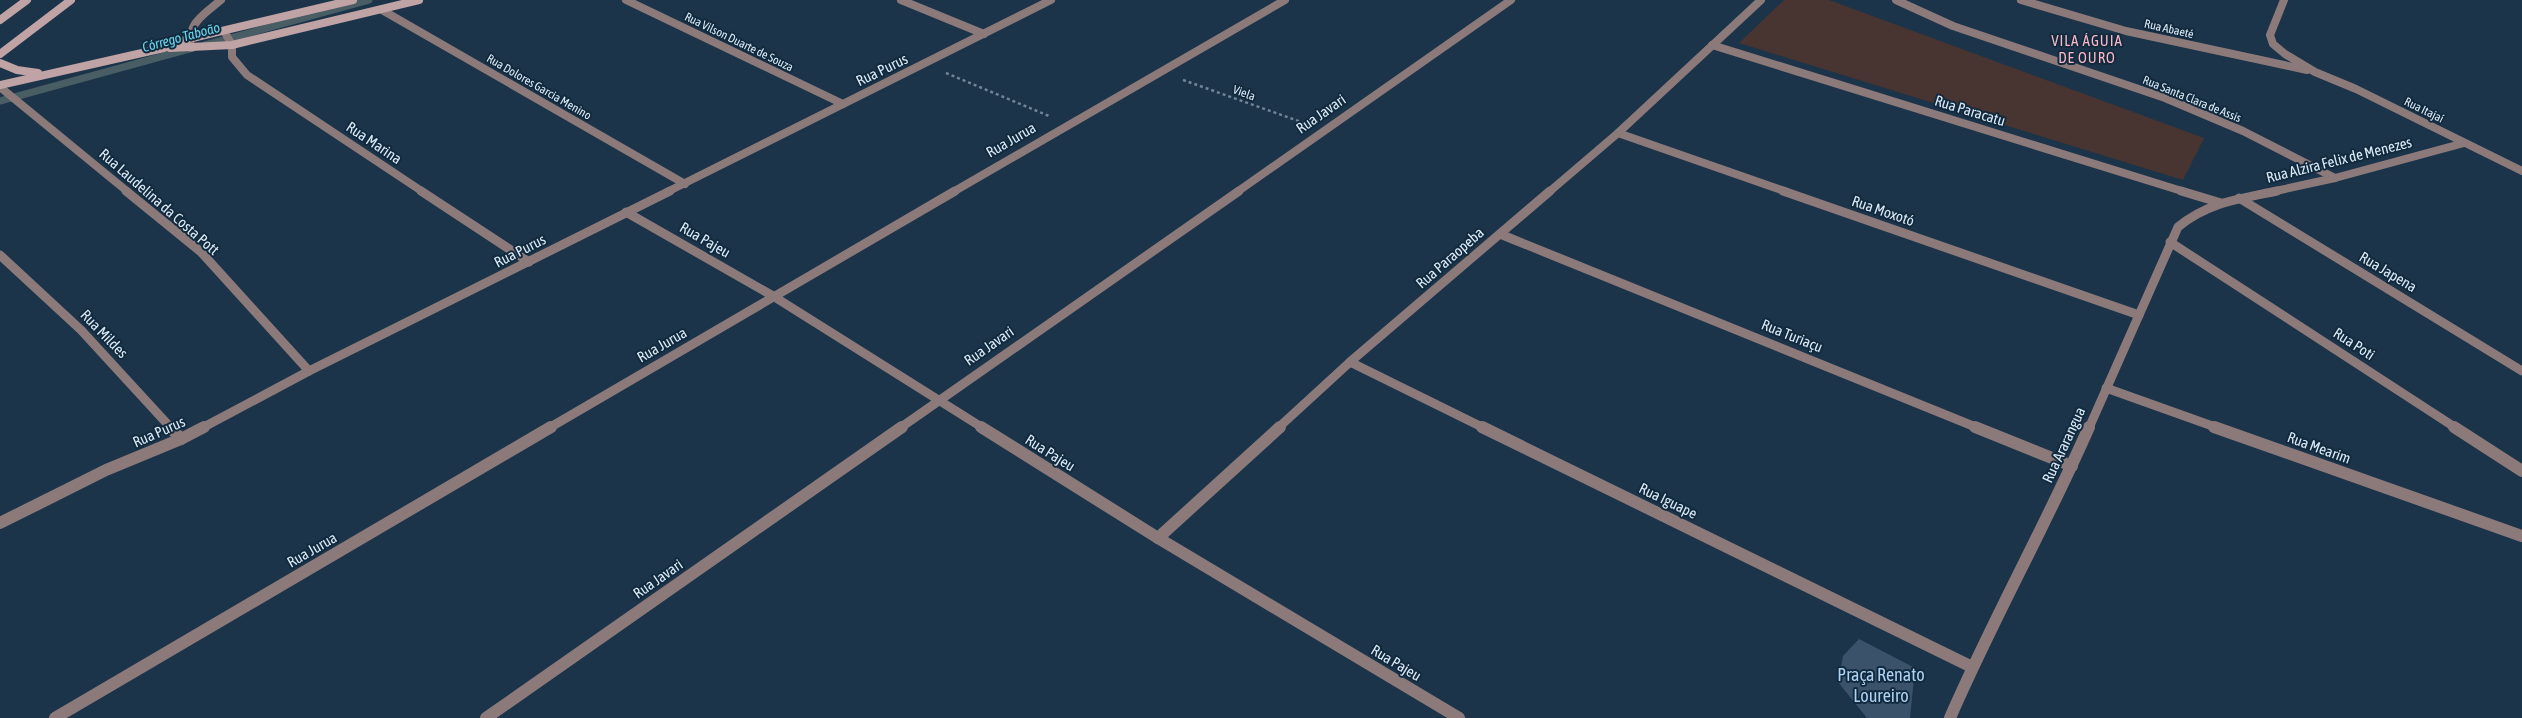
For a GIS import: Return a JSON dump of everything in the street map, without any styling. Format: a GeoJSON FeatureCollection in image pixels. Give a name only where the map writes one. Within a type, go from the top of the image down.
{"type":"FeatureCollection","features":[{"type":"Feature","properties":{"kind":"street"},"geometry":{"type":"LineString","coordinates":[[0,20],[27,0]]}},
{"type":"Feature","properties":{"kind":"street"},"geometry":{"type":"LineString","coordinates":[[0,54],[71,0]]}},
{"type":"Feature","properties":{"kind":"street"},"geometry":{"type":"LineString","coordinates":[[191,48],[188,39],[194,24],[221,0]]}},
{"type":"Feature","properties":{"kind":"street"},"geometry":{"type":"LineString","coordinates":[[0,86],[164,48],[188,39],[353,0]]}},
{"type":"Feature","properties":{"kind":"street"},"geometry":{"type":"LineString","coordinates":[[164,48],[232,45],[419,0]]}},
{"type":"Feature","properties":{"kind":"street","name":"Rua Vilson Duarte de Souza"},"geometry":{"type":"LineString","coordinates":[[626,0],[843,104]]}},
{"type":"Feature","properties":{"kind":"street"},"geometry":{"type":"LineString","coordinates":[[901,0],[984,34]]}},
{"type":"Feature","properties":{"kind":"street","name":"Rua Purus"},"geometry":{"type":"LineString","coordinates":[[0,522],[106,470],[181,438],[309,371],[1051,0]]}},
{"type":"Feature","properties":{"kind":"street","name":"Rua Jurua"},"geometry":{"type":"LineString","coordinates":[[55,718],[773,296],[1285,0]]}},
{"type":"Feature","properties":{"kind":"street","name":"Rua Javari"},"geometry":{"type":"LineString","coordinates":[[486,718],[1511,0]]}},
{"type":"Feature","properties":{"kind":"street","name":"Rua Paraopeba"},"geometry":{"type":"LineString","coordinates":[[1158,538],[1350,362],[1618,133],[1761,0]]}},
{"type":"Feature","properties":{"kind":"street","name":"Rua Santa Clara de Assis"},"geometry":{"type":"LineString","coordinates":[[1896,0],[1953,26],[2165,98],[2243,131],[2335,178]]}},
{"type":"Feature","properties":{"kind":"street","name":"Rua Abaeté"},"geometry":{"type":"LineString","coordinates":[[2021,0],[2126,31],[2315,72]]}},
{"type":"Feature","properties":{"kind":"street"},"geometry":{"type":"LineString","coordinates":[[2284,0],[2270,35],[2273,44],[2315,72]]}},
{"type":"Feature","properties":{"kind":"street","name":"Rua Dolores Garcia Menino"},"geometry":{"type":"LineString","coordinates":[[382,10],[685,184]]}},
{"type":"Feature","properties":{"kind":"street","name":"Rua Marina"},"geometry":{"type":"LineString","coordinates":[[224,31],[232,45],[232,57],[247,74],[529,262]]}},
{"type":"Feature","properties":{"kind":"street","name":"Rua Paracatu"},"geometry":{"type":"LineString","coordinates":[[1712,45],[2221,203]]}},
{"type":"Feature","properties":{"kind":"street"},"geometry":{"type":"LineString","coordinates":[[0,63],[17,70],[51,73]]}},
{"type":"Feature","properties":{"kind":"street","name":"Rua Itajaí"},"geometry":{"type":"LineString","coordinates":[[2315,72],[2522,170]]}},
{"type":"Feature","properties":{"kind":"street","name":"Rua Laudelina da Costa Pott"},"geometry":{"type":"LineString","coordinates":[[0,86],[201,252],[309,371]]}},
{"type":"Feature","properties":{"kind":"street","name":"Rua Moxotó"},"geometry":{"type":"LineString","coordinates":[[1618,133],[2139,315]]}},
{"type":"Feature","properties":{"kind":"street","name":"Rua Alzira Felix de Menezes"},"geometry":{"type":"LineString","coordinates":[[2221,203],[2335,178],[2464,143]]}},
{"type":"Feature","properties":{"kind":"street","name":"Rua Japena"},"geometry":{"type":"LineString","coordinates":[[2239,198],[2522,371]]}},
{"type":"Feature","properties":{"kind":"street","name":"Rua Ararangua"},"geometry":{"type":"LineString","coordinates":[[1954,717],[1972,666],[2072,466],[2170,242],[2178,227],[2195,213],[2221,203]]}},
{"type":"Feature","properties":{"kind":"street","name":"Rua Pajeu"},"geometry":{"type":"LineString","coordinates":[[626,212],[773,296],[1158,538],[1459,718]]}},
{"type":"Feature","properties":{"kind":"street","name":"Rua Turiaçu"},"geometry":{"type":"LineString","coordinates":[[1500,234],[2072,466]]}},
{"type":"Feature","properties":{"kind":"street","name":"Rua Poti"},"geometry":{"type":"LineString","coordinates":[[2170,242],[2522,471]]}},
{"type":"Feature","properties":{"kind":"street","name":"Rua Mildes"},"geometry":{"type":"LineString","coordinates":[[0,255],[82,330],[181,438]]}},
{"type":"Feature","properties":{"kind":"street","name":"Rua Iguape"},"geometry":{"type":"LineString","coordinates":[[1350,362],[1972,666]]}},
{"type":"Feature","properties":{"kind":"street","name":"Rua Mearim"},"geometry":{"type":"LineString","coordinates":[[2106,388],[2522,536]]}},
{"type":"Feature","properties":{"kind":"path"},"geometry":{"type":"LineString","coordinates":[[924,64],[1069,124]]}},
{"type":"Feature","properties":{"kind":"path","name":"Viela"},"geometry":{"type":"LineString","coordinates":[[1159,72],[1324,130]]}},
{"type":"Feature","properties":{"kind":"shaded area"},"geometry":{"type":"Polygon","coordinates":[[[1784,0],[1829,0],[2204,138],[2183,180],[1739,43],[1784,0]]]}},
{"type":"Feature","properties":{"kind":"green space","name":"Praça Renato Loureiro"},"geometry":{"type":"Polygon","coordinates":[[[1859,639],[1915,668],[1910,718],[1867,718],[1838,682],[1843,656],[1859,639]]]}},
{"type":"Feature","properties":{"kind":"waterway","name":"Córrego Taboão"},"geometry":{"type":"LineString","coordinates":[[205,45],[369,0]]}},
{"type":"Feature","properties":{"kind":"waterway","name":"Córrego Taboão"},"geometry":{"type":"LineString","coordinates":[[0,101],[193,48]]}},
{"type":"Feature","properties":{"kind":"district","name":"VILA ÁGUIA DE OURO"},"geometry":{"type":"Point","coordinates":[2087,50]}}]}
